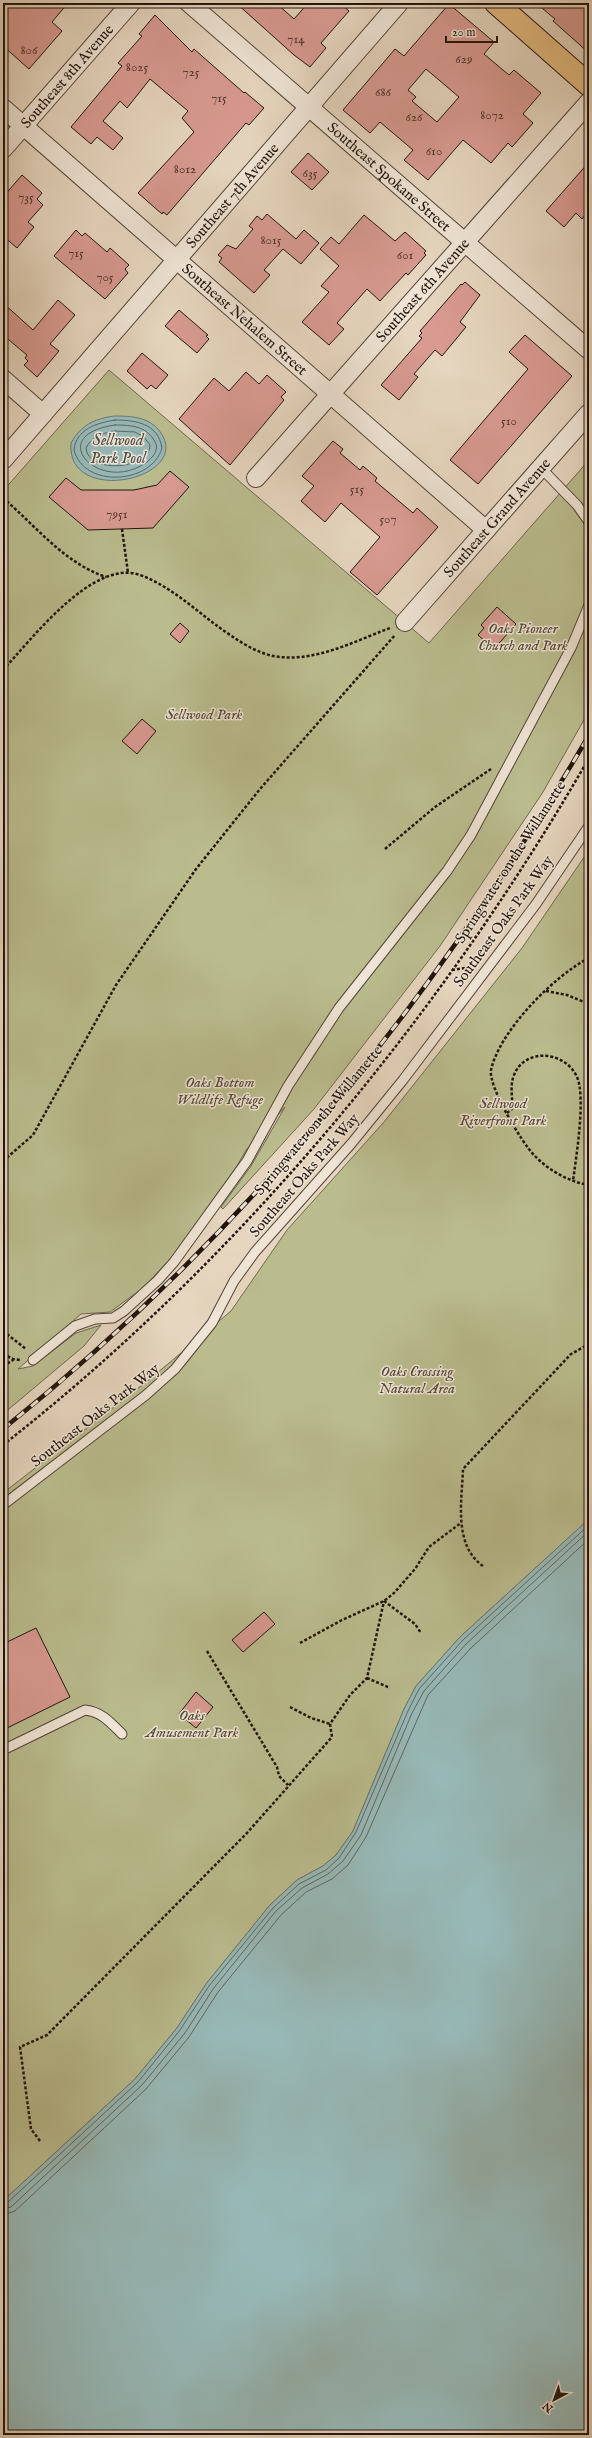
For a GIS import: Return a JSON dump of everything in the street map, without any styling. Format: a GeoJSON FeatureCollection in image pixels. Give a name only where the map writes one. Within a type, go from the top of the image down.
{"type":"FeatureCollection","features":[{"type":"Feature","properties":{"kind":"main road"},"geometry":{"type":"LineString","coordinates":[[496,3],[589,85]]}},
{"type":"Feature","properties":{"kind":"street","name":"Southeast 8th Avenue"},"geometry":{"type":"LineString","coordinates":[[3,149],[131,3]]}},
{"type":"Feature","properties":{"kind":"street","name":"Southeast Spokane Street"},"geometry":{"type":"LineString","coordinates":[[189,3],[589,350]]}},
{"type":"Feature","properties":{"kind":"street","name":"Southeast 7th Avenue"},"geometry":{"type":"LineString","coordinates":[[3,460],[399,3]]}},
{"type":"Feature","properties":{"kind":"street","name":"Southeast 6th Avenue"},"geometry":{"type":"LineString","coordinates":[[256,478],[464,241],[589,102]]}},
{"type":"Feature","properties":{"kind":"street","name":"Southeast Nehalem Street"},"geometry":{"type":"LineString","coordinates":[[3,108],[176,261],[486,530]]}},
{"type":"Feature","properties":{"kind":"street"},"geometry":{"type":"LineString","coordinates":[[3,379],[43,414]]}},
{"type":"Feature","properties":{"kind":"street","name":"Southeast Grand Avenue"},"geometry":{"type":"LineString","coordinates":[[405,622],[589,413]]}},
{"type":"Feature","properties":{"kind":"lane"},"geometry":{"type":"LineString","coordinates":[[541,468],[577,505],[589,522]]}},
{"type":"Feature","properties":{"kind":"lane"},"geometry":{"type":"LineString","coordinates":[[33,1360],[75,1326],[95,1319],[113,1318],[124,1311],[158,1280],[174,1262],[247,1161],[288,1086],[339,1008],[455,859],[471,835],[571,648],[589,605]]}},
{"type":"Feature","properties":{"kind":"lane","name":"Southeast Oaks Park Way"},"geometry":{"type":"LineString","coordinates":[[3,1505],[146,1395],[175,1369],[212,1323],[234,1281],[252,1256],[351,1144],[403,1080],[536,904],[589,826]]}},
{"type":"Feature","properties":{"kind":"lane"},"geometry":{"type":"LineString","coordinates":[[3,1750],[85,1710],[95,1711],[105,1717],[122,1734]]}},
{"type":"Feature","properties":{"kind":"path"},"geometry":{"type":"LineString","coordinates":[[3,498],[57,548],[78,563],[106,577]]}},
{"type":"Feature","properties":{"kind":"path"},"geometry":{"type":"LineString","coordinates":[[122,529],[128,573]]}},
{"type":"Feature","properties":{"kind":"path"},"geometry":{"type":"LineString","coordinates":[[3,670],[64,606],[89,585],[106,577],[128,573],[140,574],[151,580],[186,601],[232,636],[258,651],[278,657],[293,658],[327,652],[405,622]]}},
{"type":"Feature","properties":{"kind":"path"},"geometry":{"type":"LineString","coordinates":[[3,1161],[33,1135],[116,985],[196,869],[260,789],[405,622]]}},
{"type":"Feature","properties":{"kind":"path"},"geometry":{"type":"LineString","coordinates":[[385,849],[435,807],[515,753]]}},
{"type":"Feature","properties":{"kind":"path","name":"Springwater on the Willamette"},"geometry":{"type":"LineString","coordinates":[[3,1445],[90,1373],[154,1313],[262,1204],[329,1127],[394,1046],[491,916],[589,758]]}},
{"type":"Feature","properties":{"kind":"path"},"geometry":{"type":"LineString","coordinates":[[589,958],[570,969],[529,1006],[500,1049],[491,1071],[495,1091],[513,1124],[534,1155],[552,1170],[573,1181],[589,1185]]}},
{"type":"Feature","properties":{"kind":"path"},"geometry":{"type":"LineString","coordinates":[[589,958],[586,981],[589,1001]]}},
{"type":"Feature","properties":{"kind":"path"},"geometry":{"type":"LineString","coordinates":[[545,990],[567,995],[589,1004]]}},
{"type":"Feature","properties":{"kind":"path"},"geometry":{"type":"LineString","coordinates":[[507,1113],[512,1109],[513,1078],[525,1062],[545,1055],[562,1059],[570,1066],[578,1078],[580,1092],[578,1141],[573,1181]]}},
{"type":"Feature","properties":{"kind":"path"},"geometry":{"type":"LineString","coordinates":[[3,1331],[25,1348],[33,1360]]}},
{"type":"Feature","properties":{"kind":"path"},"geometry":{"type":"LineString","coordinates":[[483,1566],[475,1560],[467,1548],[461,1523],[462,1469],[566,1359],[589,1344]]}},
{"type":"Feature","properties":{"kind":"path"},"geometry":{"type":"LineString","coordinates":[[3,1354],[13,1359],[33,1360]]}},
{"type":"Feature","properties":{"kind":"path"},"geometry":{"type":"LineString","coordinates":[[3,1366],[13,1359]]}},
{"type":"Feature","properties":{"kind":"path"},"geometry":{"type":"LineString","coordinates":[[300,1642],[342,1620],[384,1601],[394,1593],[415,1569],[430,1547],[461,1523]]}},
{"type":"Feature","properties":{"kind":"path"},"geometry":{"type":"LineString","coordinates":[[384,1601],[415,1624],[422,1633]]}},
{"type":"Feature","properties":{"kind":"path"},"geometry":{"type":"LineString","coordinates":[[40,2141],[31,2129],[20,2047],[47,2035],[247,1833],[332,1737],[330,1724],[350,1695],[366,1678],[384,1601]]}},
{"type":"Feature","properties":{"kind":"path"},"geometry":{"type":"LineString","coordinates":[[207,1651],[277,1767],[279,1776],[288,1785]]}},
{"type":"Feature","properties":{"kind":"path"},"geometry":{"type":"LineString","coordinates":[[366,1678],[390,1688]]}},
{"type":"Feature","properties":{"kind":"path"},"geometry":{"type":"LineString","coordinates":[[290,1708],[311,1718],[330,1724]]}},
{"type":"Feature","properties":{"kind":"green space","name":"Sellwood Park"},"geometry":{"type":"Polygon","coordinates":[[[109,370],[429,643],[589,460],[589,711],[543,792],[440,946],[314,1109],[223,1209],[221,1207],[251,1166],[285,1107],[246,1150],[237,1166],[172,1257],[143,1288],[110,1312],[81,1314],[18,1369],[33,1366],[76,1333],[101,1325],[84,1346],[3,1414],[3,491],[109,370]]]}},
{"type":"Feature","properties":{"kind":"green space"},"geometry":{"type":"Polygon","coordinates":[[[589,850],[589,1519],[460,1637],[416,1686],[404,1709],[353,1831],[336,1855],[323,1866],[297,1880],[270,1905],[206,1984],[177,2028],[135,2079],[3,2201],[3,1493],[150,1379],[231,1311],[287,1230],[384,1122],[522,948],[589,850]]]}},
{"type":"Feature","properties":{"kind":"water","name":"Sellwood Park Pool"},"geometry":{"type":"Polygon","coordinates":[[[114,416],[140,418],[157,428],[161,433],[166,449],[159,463],[145,473],[126,479],[105,480],[87,475],[75,463],[71,443],[79,432],[94,421],[114,416]]]}},
{"type":"Feature","properties":{"kind":"water"},"geometry":{"type":"Polygon","coordinates":[[[589,1519],[589,2435],[3,2435],[3,2201],[135,2079],[177,2028],[206,1984],[270,1905],[297,1880],[323,1866],[336,1855],[353,1831],[404,1709],[416,1686],[460,1637],[589,1519]]]}},
{"type":"Feature","properties":{"kind":"building"},"geometry":{"type":"Polygon","coordinates":[[[3,3],[68,3],[52,22],[62,31],[29,69],[3,46],[3,3]]]}},
{"type":"Feature","properties":{"kind":"building"},"geometry":{"type":"Polygon","coordinates":[[[236,3],[276,3],[294,19],[308,3],[340,3],[349,11],[321,43],[326,48],[310,67],[294,55],[236,3]]]}},
{"type":"Feature","properties":{"kind":"building"},"geometry":{"type":"Polygon","coordinates":[[[536,3],[589,3],[589,53],[553,21],[555,19],[536,3]]]}},
{"type":"Feature","properties":{"kind":"building"},"geometry":{"type":"Polygon","coordinates":[[[449,4],[494,42],[484,54],[509,75],[514,70],[541,93],[523,114],[533,123],[512,147],[508,143],[491,163],[463,140],[428,180],[404,160],[413,150],[380,122],[370,133],[343,110],[395,49],[404,56],[449,4]],[[426,69],[408,90],[416,97],[412,101],[437,122],[459,97],[426,69]]]}},
{"type":"Feature","properties":{"kind":"building"},"geometry":{"type":"Polygon","coordinates":[[[155,15],[192,52],[194,49],[244,93],[245,92],[264,108],[249,125],[246,123],[167,215],[163,212],[162,214],[138,193],[194,132],[182,118],[188,111],[150,79],[127,108],[120,101],[103,121],[123,138],[113,150],[97,137],[91,144],[71,127],[122,66],[118,63],[142,36],[139,34],[155,15]]]}},
{"type":"Feature","properties":{"kind":"building"},"geometry":{"type":"Polygon","coordinates":[[[308,153],[329,172],[312,190],[291,172],[308,153]]]}},
{"type":"Feature","properties":{"kind":"building"},"geometry":{"type":"Polygon","coordinates":[[[589,162],[589,210],[582,219],[576,213],[564,227],[546,211],[589,162]]]}},
{"type":"Feature","properties":{"kind":"building"},"geometry":{"type":"Polygon","coordinates":[[[22,175],[42,193],[37,199],[43,205],[28,222],[34,227],[17,248],[3,236],[3,197],[22,175]]]}},
{"type":"Feature","properties":{"kind":"building"},"geometry":{"type":"Polygon","coordinates":[[[267,214],[296,239],[304,230],[319,243],[301,264],[283,249],[264,270],[270,275],[254,293],[219,262],[222,258],[218,255],[227,245],[236,249],[253,229],[249,226],[257,216],[262,220],[267,214]]]}},
{"type":"Feature","properties":{"kind":"building"},"geometry":{"type":"Polygon","coordinates":[[[364,215],[395,241],[405,232],[426,251],[424,253],[426,255],[408,275],[406,273],[380,301],[367,289],[337,323],[344,329],[329,345],[302,322],[329,292],[321,286],[339,266],[320,249],[331,237],[339,244],[364,215]]]}},
{"type":"Feature","properties":{"kind":"building"},"geometry":{"type":"Polygon","coordinates":[[[76,230],[82,236],[85,233],[107,252],[110,248],[129,265],[125,269],[128,273],[105,299],[54,256],[76,230]]]}},
{"type":"Feature","properties":{"kind":"building"},"geometry":{"type":"Polygon","coordinates":[[[465,282],[480,295],[460,322],[466,327],[442,356],[435,350],[414,374],[418,377],[399,400],[381,385],[422,338],[419,336],[422,333],[420,331],[461,284],[462,285],[465,282]]]}},
{"type":"Feature","properties":{"kind":"building"},"geometry":{"type":"Polygon","coordinates":[[[58,300],[75,315],[50,344],[59,351],[37,377],[24,365],[28,361],[25,358],[27,355],[3,335],[3,303],[33,330],[58,300]]]}},
{"type":"Feature","properties":{"kind":"building"},"geometry":{"type":"Polygon","coordinates":[[[179,310],[208,335],[206,336],[209,339],[197,353],[165,326],[179,310]]]}},
{"type":"Feature","properties":{"kind":"building"},"geometry":{"type":"Polygon","coordinates":[[[525,335],[572,376],[478,484],[450,460],[528,369],[509,352],[525,335]]]}},
{"type":"Feature","properties":{"kind":"building"},"geometry":{"type":"Polygon","coordinates":[[[142,353],[168,375],[156,389],[151,385],[147,389],[127,371],[142,353]]]}},
{"type":"Feature","properties":{"kind":"building"},"geometry":{"type":"Polygon","coordinates":[[[246,372],[259,384],[267,375],[286,392],[281,397],[284,400],[230,465],[179,419],[214,378],[229,391],[246,372]]]}},
{"type":"Feature","properties":{"kind":"building"},"geometry":{"type":"Polygon","coordinates":[[[333,441],[343,449],[340,453],[360,470],[363,466],[377,478],[375,481],[413,513],[417,508],[438,527],[377,595],[350,572],[380,537],[341,503],[325,522],[301,501],[314,486],[302,476],[333,441]]]}},
{"type":"Feature","properties":{"kind":"building"},"geometry":{"type":"Polygon","coordinates":[[[170,471],[189,487],[153,528],[88,530],[49,497],[66,478],[81,490],[134,490],[157,485],[170,471]]]}},
{"type":"Feature","properties":{"kind":"building"},"geometry":{"type":"Polygon","coordinates":[[[497,607],[516,624],[494,649],[478,635],[484,628],[481,625],[497,607]]]}},
{"type":"Feature","properties":{"kind":"building"},"geometry":{"type":"Polygon","coordinates":[[[180,623],[189,631],[180,643],[170,634],[180,623]]]}},
{"type":"Feature","properties":{"kind":"building"},"geometry":{"type":"Polygon","coordinates":[[[142,719],[156,731],[137,754],[122,741],[142,719]]]}},
{"type":"Feature","properties":{"kind":"building"},"geometry":{"type":"Polygon","coordinates":[[[264,1612],[275,1624],[243,1652],[232,1640],[264,1612]]]}},
{"type":"Feature","properties":{"kind":"building"},"geometry":{"type":"Polygon","coordinates":[[[36,1628],[70,1697],[3,1730],[3,1644],[36,1628]]]}},
{"type":"Feature","properties":{"kind":"building"},"geometry":{"type":"Polygon","coordinates":[[[196,1692],[213,1707],[196,1728],[179,1714],[196,1692]]]}},
{"type":"Feature","properties":{"kind":"railway"},"geometry":{"type":"LineString","coordinates":[[3,1429],[91,1355],[174,1277],[253,1195],[328,1109],[399,1020],[466,928],[530,833],[589,735]]}},
{"type":"Feature","properties":{"kind":"park label","name":"Oaks Pioneer Church and Park"},"geometry":{"type":"Point","coordinates":[523,636]}},
{"type":"Feature","properties":{"kind":"park label","name":"Oaks Bottom Wildlife Refuge"},"geometry":{"type":"Point","coordinates":[220,1090]}},
{"type":"Feature","properties":{"kind":"park label","name":"Sellwood Riverfront Park"},"geometry":{"type":"Point","coordinates":[503,1112]}},
{"type":"Feature","properties":{"kind":"park label","name":"Oaks Crossing Natural Area"},"geometry":{"type":"Point","coordinates":[417,1380]}},
{"type":"Feature","properties":{"kind":"park label","name":"Oaks Amusement Park"},"geometry":{"type":"Point","coordinates":[192,1724]}}]}
